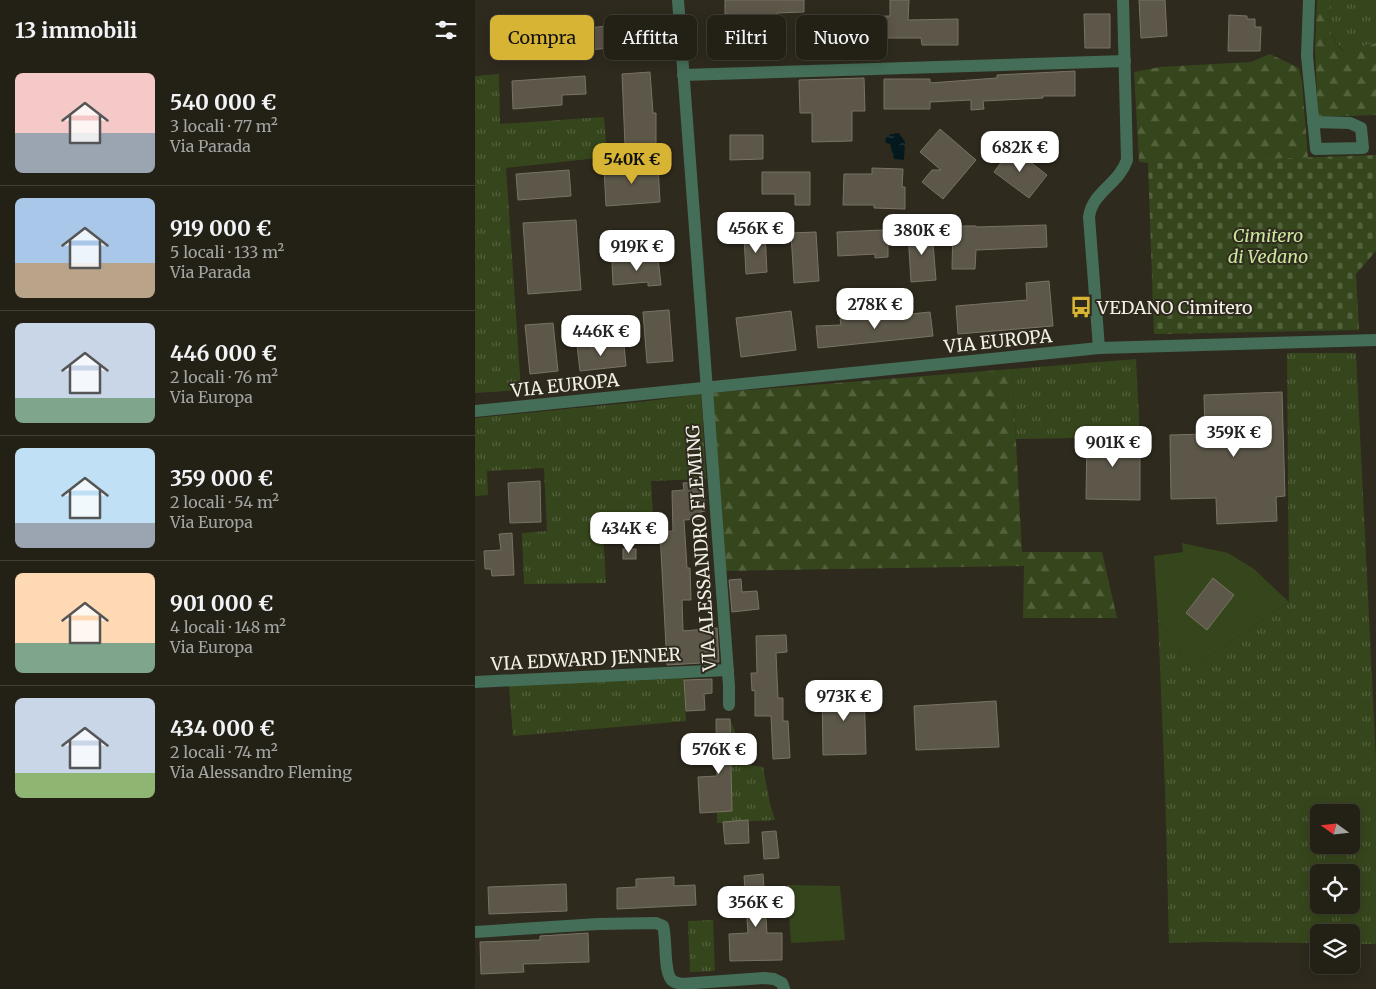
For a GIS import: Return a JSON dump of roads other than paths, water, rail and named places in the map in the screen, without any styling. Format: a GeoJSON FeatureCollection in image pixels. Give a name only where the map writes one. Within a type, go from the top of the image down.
{"type":"FeatureCollection","features":[{"type":"Feature","properties":{"kind":"street","name":"VIA ALESSANDRO FLEMING"},"geometry":{"type":"LineString","coordinates":[[678,0],[728,670],[729,705]]}},
{"type":"Feature","properties":{"kind":"street"},"geometry":{"type":"LineString","coordinates":[[1099,348],[1090,212],[1094,200],[1119,176],[1127,160],[1123,0]]}},
{"type":"Feature","properties":{"kind":"street"},"geometry":{"type":"LineString","coordinates":[[1309,0],[1307,56],[1313,122]]}},
{"type":"Feature","properties":{"kind":"street"},"geometry":{"type":"LineString","coordinates":[[683,75],[1125,61]]}},
{"type":"Feature","properties":{"kind":"street","name":"VIA EUROPA"},"geometry":{"type":"LineString","coordinates":[[475,411],[1099,348],[1376,340]]}},
{"type":"Feature","properties":{"kind":"street","name":"VIA EDWARD JENNER"},"geometry":{"type":"LineString","coordinates":[[475,682],[728,670]]}},
{"type":"Feature","properties":{"kind":"street"},"geometry":{"type":"LineString","coordinates":[[475,932],[598,924],[656,923],[663,926],[666,934],[668,974],[673,981],[681,984],[764,978],[774,979],[783,986]]}},
{"type":"Feature","properties":{"kind":"water"},"geometry":{"type":"Polygon","coordinates":[[[899,133],[905,142],[904,160],[894,159],[890,144],[886,143],[885,139],[891,134],[899,133]]]}},
{"type":"Feature","properties":{"kind":"place","name":"VEDANO Cimitero"},"geometry":{"type":"Point","coordinates":[1081,307]}},
{"type":"Feature","properties":{"kind":"park label","name":"Cimitero di Vedano"},"geometry":{"type":"Point","coordinates":[1268,245]}}]}
